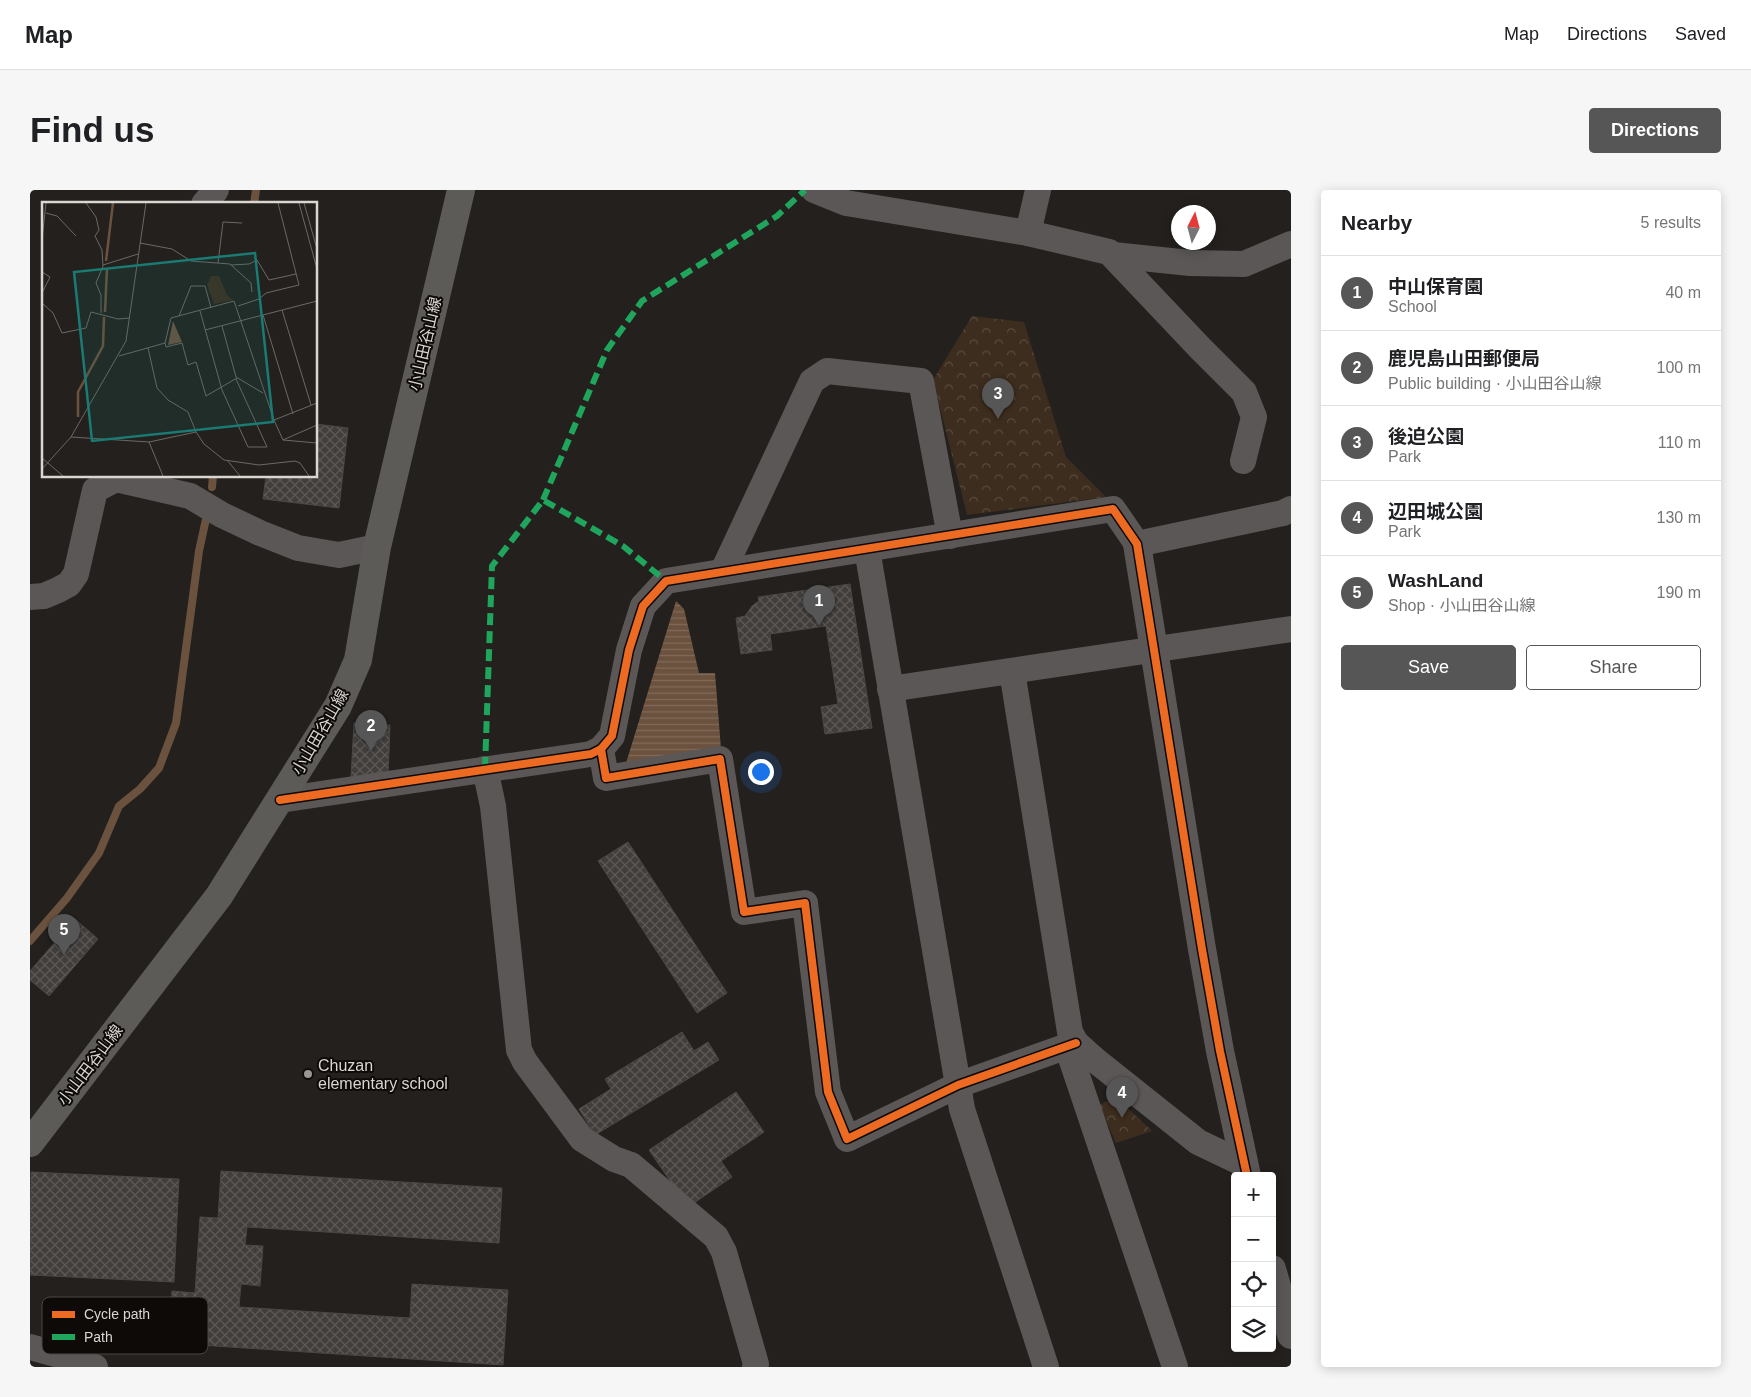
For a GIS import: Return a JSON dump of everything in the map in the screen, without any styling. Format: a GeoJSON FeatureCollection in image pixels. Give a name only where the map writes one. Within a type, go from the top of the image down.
{"type":"FeatureCollection","features":[{"type":"Feature","properties":{"kind":"main road","name":"小山田谷山線"},"geometry":{"type":"LineString","coordinates":[[30,1143],[219,896],[338,706],[358,660],[377,547],[461,190]]}},
{"type":"Feature","properties":{"kind":"street"},"geometry":{"type":"LineString","coordinates":[[206,202],[216,190]]}},
{"type":"Feature","properties":{"kind":"street"},"geometry":{"type":"LineString","coordinates":[[814,190],[846,203],[1028,233],[1109,252],[1244,392],[1254,417],[1242,461]]}},
{"type":"Feature","properties":{"kind":"street"},"geometry":{"type":"LineString","coordinates":[[1028,233],[1038,190]]}},
{"type":"Feature","properties":{"kind":"street"},"geometry":{"type":"LineString","coordinates":[[1113,255],[1190,263],[1244,264],[1291,244]]}},
{"type":"Feature","properties":{"kind":"street"},"geometry":{"type":"LineString","coordinates":[[723,571],[812,381],[827,371],[921,381],[950,536]]}},
{"type":"Feature","properties":{"kind":"street"},"geometry":{"type":"LineString","coordinates":[[30,597],[44,596],[69,584],[76,574],[94,490],[116,479],[182,485],[190,496],[222,515],[298,548],[339,556],[377,547]]}},
{"type":"Feature","properties":{"kind":"street"},"geometry":{"type":"LineString","coordinates":[[280,800],[591,754],[601,749],[612,736],[629,650],[643,606],[666,581],[1112,509],[1136,544],[1220,1051],[1246,1170]]}},
{"type":"Feature","properties":{"kind":"street"},"geometry":{"type":"LineString","coordinates":[[1136,544],[1291,510]]}},
{"type":"Feature","properties":{"kind":"street"},"geometry":{"type":"LineString","coordinates":[[867,549],[962,1109],[1046,1367]]}},
{"type":"Feature","properties":{"kind":"street"},"geometry":{"type":"LineString","coordinates":[[890,689],[1291,629]]}},
{"type":"Feature","properties":{"kind":"street"},"geometry":{"type":"LineString","coordinates":[[1012,671],[1071,1044],[1175,1367]]}},
{"type":"Feature","properties":{"kind":"street"},"geometry":{"type":"LineString","coordinates":[[601,749],[606,778],[720,759],[744,912],[805,903],[828,1092],[847,1139],[958,1085],[1071,1044]]}},
{"type":"Feature","properties":{"kind":"street"},"geometry":{"type":"LineString","coordinates":[[485,769],[493,806],[519,1050],[525,1062],[582,1139],[614,1159],[631,1165],[716,1237],[724,1252],[756,1364],[755,1367]]}},
{"type":"Feature","properties":{"kind":"street"},"geometry":{"type":"LineString","coordinates":[[1071,1044],[1095,1060],[1198,1142],[1246,1170]]}},
{"type":"Feature","properties":{"kind":"street"},"geometry":{"type":"LineString","coordinates":[[1276,1283],[1291,1334]]}},
{"type":"Feature","properties":{"kind":"street"},"geometry":{"type":"LineString","coordinates":[[56,1354],[95,1367]]}},
{"type":"Feature","properties":{"kind":"green space"},"geometry":{"type":"Polygon","coordinates":[[[972,316],[1024,322],[1066,457],[1106,497],[967,515],[933,380],[972,316]]]}},
{"type":"Feature","properties":{"kind":"green space"},"geometry":{"type":"Polygon","coordinates":[[[1116,1097],[1152,1131],[1116,1143],[1099,1105],[1116,1097]]]}},
{"type":"Feature","properties":{"kind":"shaded area"},"geometry":{"type":"Polygon","coordinates":[[[676,601],[684,609],[699,673],[715,673],[721,749],[626,763],[676,601]]]}},
{"type":"Feature","properties":{"kind":"building"},"geometry":{"type":"Polygon","coordinates":[[[318,424],[348,428],[339,508],[263,499],[266,478],[318,478],[318,424]]]}},
{"type":"Feature","properties":{"kind":"building"},"geometry":{"type":"Polygon","coordinates":[[[850,584],[872,728],[825,734],[821,707],[838,704],[826,626],[770,634],[772,650],[741,654],[736,618],[745,616],[752,606],[759,601],[758,597],[850,584]]]}},
{"type":"Feature","properties":{"kind":"building"},"geometry":{"type":"Polygon","coordinates":[[[354,723],[390,725],[388,778],[351,777],[354,723]]]}},
{"type":"Feature","properties":{"kind":"building"},"geometry":{"type":"Polygon","coordinates":[[[628,842],[727,993],[697,1013],[598,861],[628,842]]]}},
{"type":"Feature","properties":{"kind":"building"},"geometry":{"type":"Polygon","coordinates":[[[75,919],[98,939],[49,996],[30,980],[30,971],[75,919]]]}},
{"type":"Feature","properties":{"kind":"building"},"geometry":{"type":"Polygon","coordinates":[[[682,1032],[694,1051],[708,1042],[719,1060],[595,1135],[579,1109],[611,1089],[605,1079],[682,1032]]]}},
{"type":"Feature","properties":{"kind":"building"},"geometry":{"type":"Polygon","coordinates":[[[736,1092],[764,1132],[721,1161],[732,1177],[688,1207],[649,1150],[736,1092]]]}},
{"type":"Feature","properties":{"kind":"building"},"geometry":{"type":"Polygon","coordinates":[[[221,1171],[502,1188],[499,1243],[247,1227],[245,1245],[263,1246],[260,1286],[241,1284],[239,1307],[410,1318],[412,1284],[508,1290],[503,1365],[208,1346],[208,1297],[172,1297],[172,1291],[195,1293],[200,1217],[218,1218],[221,1171]]]}},
{"type":"Feature","properties":{"kind":"building"},"geometry":{"type":"Polygon","coordinates":[[[31,1172],[179,1179],[174,1282],[30,1275],[31,1172]]]}},
{"type":"Feature","properties":{"kind":"waterway"},"geometry":{"type":"LineString","coordinates":[[254,202],[256,190]]}},
{"type":"Feature","properties":{"kind":"waterway"},"geometry":{"type":"LineString","coordinates":[[212,487],[213,478]]}},
{"type":"Feature","properties":{"kind":"waterway"},"geometry":{"type":"LineString","coordinates":[[30,941],[67,898],[99,853],[119,806],[140,789],[159,768],[176,723],[199,551],[206,519]]}},
{"type":"Feature","properties":{"kind":"marked path"},"geometry":{"type":"LineString","coordinates":[[543,500],[607,350],[642,301],[777,216],[805,190]]}},
{"type":"Feature","properties":{"kind":"marked path"},"geometry":{"type":"LineString","coordinates":[[485,769],[492,566],[543,500],[623,546],[666,581]]}},
{"type":"Feature","properties":{"kind":"cycle path"},"geometry":{"type":"LineString","coordinates":[[280,800],[591,754],[601,749],[612,736],[629,650],[643,606],[666,581],[1113,509],[1137,544],[1202,949],[1220,1051],[1246,1172]]}},
{"type":"Feature","properties":{"kind":"cycle path"},"geometry":{"type":"LineString","coordinates":[[601,749],[606,778],[720,759],[744,912],[805,903],[828,1092],[847,1139],[958,1085],[1076,1043]]}},
{"type":"Feature","properties":{"kind":"place","name":"後迫公園"},"geometry":{"type":"Point","coordinates":[998,419]}},
{"type":"Feature","properties":{"kind":"place","name":"中山保育園"},"geometry":{"type":"Point","coordinates":[819,626]}},
{"type":"Feature","properties":{"kind":"place","name":"鹿児島山田郵便局"},"geometry":{"type":"Point","coordinates":[371,751]}},
{"type":"Feature","properties":{"kind":"place","name":"WashLand"},"geometry":{"type":"Point","coordinates":[64,955]}},
{"type":"Feature","properties":{"kind":"place","name":"Chuzan elementary school"},"geometry":{"type":"Point","coordinates":[308,1074]}},
{"type":"Feature","properties":{"kind":"place","name":"辺田城公園"},"geometry":{"type":"Point","coordinates":[1122,1118]}}]}
